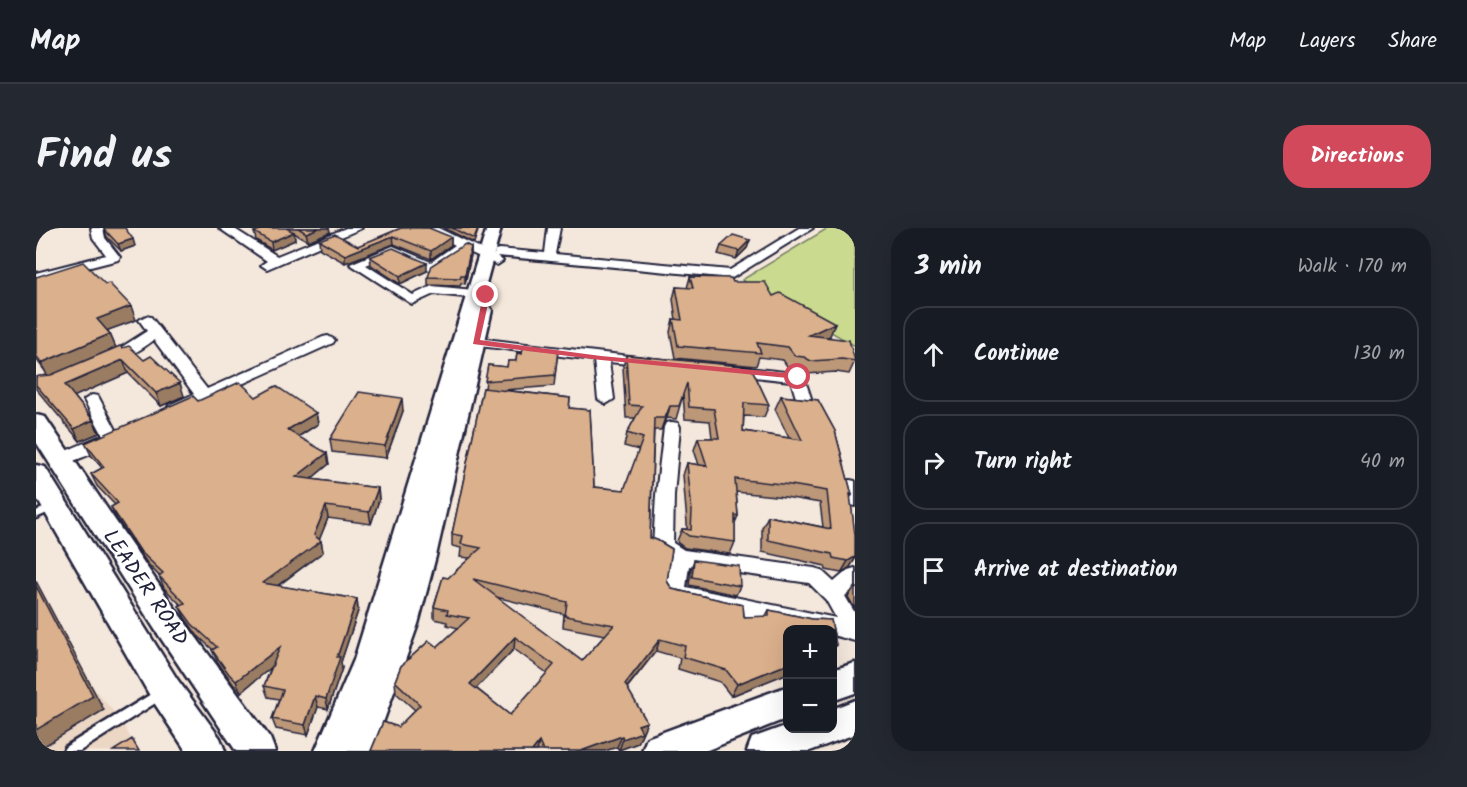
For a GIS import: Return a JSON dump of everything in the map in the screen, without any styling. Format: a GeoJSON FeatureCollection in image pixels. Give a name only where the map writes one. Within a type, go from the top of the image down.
{"type":"FeatureCollection","features":[{"type":"Feature","properties":{"kind":"main road","name":"LEADER ROAD"},"geometry":{"type":"LineString","coordinates":[[36,423],[48,467],[46,511],[207,751]]}},
{"type":"Feature","properties":{"kind":"main road","name":"LEADER ROAD"},"geometry":{"type":"LineString","coordinates":[[48,467],[165,619],[257,751]]}},
{"type":"Feature","properties":{"kind":"main road"},"geometry":{"type":"LineString","coordinates":[[837,684],[855,678]]}},
{"type":"Feature","properties":{"kind":"main road"},"geometry":{"type":"LineString","coordinates":[[660,751],[783,704]]}},
{"type":"Feature","properties":{"kind":"main road"},"geometry":{"type":"LineString","coordinates":[[837,724],[855,717]]}},
{"type":"Feature","properties":{"kind":"main road"},"geometry":{"type":"LineString","coordinates":[[765,751],[814,733]]}},
{"type":"Feature","properties":{"kind":"street"},"geometry":{"type":"LineString","coordinates":[[225,228],[271,263],[356,228]]}},
{"type":"Feature","properties":{"kind":"street"},"geometry":{"type":"LineString","coordinates":[[358,751],[405,624],[424,556],[476,342],[494,256],[494,228]]}},
{"type":"Feature","properties":{"kind":"street"},"geometry":{"type":"LineString","coordinates":[[330,751],[368,660],[474,294],[506,228]]}},
{"type":"Feature","properties":{"kind":"street"},"geometry":{"type":"LineString","coordinates":[[550,252],[554,228]]}},
{"type":"Feature","properties":{"kind":"street"},"geometry":{"type":"LineString","coordinates":[[435,230],[464,245],[494,256],[732,274],[807,228]]}},
{"type":"Feature","properties":{"kind":"street"},"geometry":{"type":"LineString","coordinates":[[36,276],[114,257],[99,238],[100,229]]}},
{"type":"Feature","properties":{"kind":"street"},"geometry":{"type":"LineString","coordinates":[[464,245],[432,267],[393,250],[356,264],[412,300],[432,290],[474,294]]}},
{"type":"Feature","properties":{"kind":"street"},"geometry":{"type":"LineString","coordinates":[[98,364],[135,347],[150,326],[204,396]]}},
{"type":"Feature","properties":{"kind":"street"},"geometry":{"type":"LineString","coordinates":[[164,414],[328,340]]}},
{"type":"Feature","properties":{"kind":"street"},"geometry":{"type":"LineString","coordinates":[[476,342],[659,364]]}},
{"type":"Feature","properties":{"kind":"street"},"geometry":{"type":"LineString","coordinates":[[601,358],[606,399]]}},
{"type":"Feature","properties":{"kind":"street"},"geometry":{"type":"LineString","coordinates":[[717,369],[798,377],[805,404]]}},
{"type":"Feature","properties":{"kind":"street"},"geometry":{"type":"LineString","coordinates":[[48,467],[118,435],[92,400]]}},
{"type":"Feature","properties":{"kind":"street"},"geometry":{"type":"LineString","coordinates":[[672,427],[665,495],[663,547],[680,557],[814,576],[833,594],[855,632]]}},
{"type":"Feature","properties":{"kind":"street"},"geometry":{"type":"LineString","coordinates":[[680,557],[675,593],[855,632]]}},
{"type":"Feature","properties":{"kind":"street"},"geometry":{"type":"LineString","coordinates":[[833,594],[855,576]]}},
{"type":"Feature","properties":{"kind":"lane"},"geometry":{"type":"LineString","coordinates":[[69,751],[165,690]]}},
{"type":"Feature","properties":{"kind":"shaded area"},"geometry":{"type":"Polygon","coordinates":[[[36,580],[89,683],[120,719],[138,751],[36,751],[36,580]]]}},
{"type":"Feature","properties":{"kind":"green space"},"geometry":{"type":"Polygon","coordinates":[[[828,228],[855,228],[855,346],[742,280],[828,228]]]}},
{"type":"Feature","properties":{"kind":"building"},"geometry":{"type":"Polygon","coordinates":[[[104,228],[125,228],[133,239],[118,244],[104,228]]]}},
{"type":"Feature","properties":{"kind":"building"},"geometry":{"type":"Polygon","coordinates":[[[266,228],[286,228],[294,232],[271,242],[254,232],[266,228]]]}},
{"type":"Feature","properties":{"kind":"building"},"geometry":{"type":"Polygon","coordinates":[[[298,228],[319,228],[306,233],[298,228]]]}},
{"type":"Feature","properties":{"kind":"building"},"geometry":{"type":"Polygon","coordinates":[[[401,228],[429,228],[451,237],[431,251],[393,236],[345,255],[319,240],[335,234],[358,246],[401,228]]]}},
{"type":"Feature","properties":{"kind":"building"},"geometry":{"type":"Polygon","coordinates":[[[452,228],[478,228],[474,239],[452,228]]]}},
{"type":"Feature","properties":{"kind":"building"},"geometry":{"type":"Polygon","coordinates":[[[733,235],[750,240],[739,251],[721,246],[733,235]]]}},
{"type":"Feature","properties":{"kind":"building"},"geometry":{"type":"Polygon","coordinates":[[[465,244],[471,247],[465,275],[461,275],[460,278],[428,277],[432,265],[465,244]]]}},
{"type":"Feature","properties":{"kind":"building"},"geometry":{"type":"Polygon","coordinates":[[[393,248],[427,263],[400,276],[370,257],[393,248]]]}},
{"type":"Feature","properties":{"kind":"building"},"geometry":{"type":"Polygon","coordinates":[[[83,262],[105,284],[109,283],[131,306],[97,319],[110,334],[41,363],[36,355],[36,277],[83,262]]]}},
{"type":"Feature","properties":{"kind":"building"},"geometry":{"type":"Polygon","coordinates":[[[690,277],[731,278],[733,282],[765,282],[773,296],[780,293],[835,323],[809,335],[849,340],[855,361],[842,359],[811,361],[795,356],[788,347],[757,343],[761,353],[678,346],[673,319],[682,320],[676,287],[693,288],[690,277]]]}},
{"type":"Feature","properties":{"kind":"building"},"geometry":{"type":"Polygon","coordinates":[[[120,346],[122,348],[129,346],[144,360],[151,356],[180,383],[156,393],[123,360],[65,385],[93,420],[74,429],[36,385],[36,377],[51,375],[120,346]]]}},
{"type":"Feature","properties":{"kind":"building"},"geometry":{"type":"Polygon","coordinates":[[[523,347],[558,350],[555,375],[485,381],[488,365],[507,367],[508,361],[516,361],[517,353],[522,354],[523,347]]]}},
{"type":"Feature","properties":{"kind":"building"},"geometry":{"type":"Polygon","coordinates":[[[626,355],[751,367],[769,405],[744,403],[743,431],[802,440],[781,396],[818,400],[835,431],[852,495],[850,494],[855,557],[848,561],[833,558],[832,554],[768,540],[768,516],[831,529],[827,491],[791,485],[735,479],[738,516],[735,515],[735,542],[689,536],[682,531],[682,529],[691,530],[692,511],[687,463],[707,466],[698,438],[719,438],[714,409],[689,407],[687,383],[679,406],[670,406],[665,418],[654,418],[650,538],[672,549],[667,581],[672,589],[743,605],[744,617],[769,616],[769,610],[812,619],[831,620],[832,625],[783,625],[783,666],[737,684],[726,670],[683,657],[685,646],[660,639],[625,684],[647,722],[638,725],[642,732],[623,739],[622,736],[581,751],[543,751],[539,742],[532,751],[371,751],[383,722],[398,727],[420,705],[395,681],[401,666],[429,641],[437,647],[469,618],[447,614],[448,610],[434,607],[443,577],[448,578],[481,548],[461,544],[463,536],[452,534],[483,388],[570,398],[569,408],[590,410],[594,487],[624,490],[643,438],[627,433],[642,406],[629,405],[626,355]],[[473,579],[582,661],[614,625],[565,616],[567,602],[473,579]],[[515,637],[470,684],[510,715],[554,665],[515,637]]]}},
{"type":"Feature","properties":{"kind":"building"},"geometry":{"type":"Polygon","coordinates":[[[240,382],[256,397],[276,386],[316,413],[287,430],[327,453],[296,477],[378,488],[369,512],[326,506],[314,535],[321,541],[263,583],[357,599],[337,657],[340,657],[326,699],[315,696],[305,725],[272,719],[283,690],[264,686],[280,647],[236,681],[229,674],[212,650],[217,647],[192,624],[179,606],[185,603],[159,576],[163,573],[141,552],[111,507],[118,503],[91,474],[104,467],[85,443],[193,396],[198,401],[240,382]]]}},
{"type":"Feature","properties":{"kind":"building"},"geometry":{"type":"Polygon","coordinates":[[[359,392],[402,398],[385,446],[330,439],[359,392]]]}},
{"type":"Feature","properties":{"kind":"building"},"geometry":{"type":"Polygon","coordinates":[[[694,560],[739,566],[740,586],[692,577],[694,560]]]}},
{"type":"Feature","properties":{"kind":"building"},"geometry":{"type":"Polygon","coordinates":[[[36,586],[93,696],[36,730],[36,586]]]}},
{"type":"Feature","properties":{"kind":"building"},"geometry":{"type":"Polygon","coordinates":[[[132,739],[139,751],[113,751],[132,739]]]}},
{"type":"Feature","properties":{"kind":"route"},"geometry":{"type":"LineString","coordinates":[[486,295],[476,342],[601,358],[798,377]]}}]}
